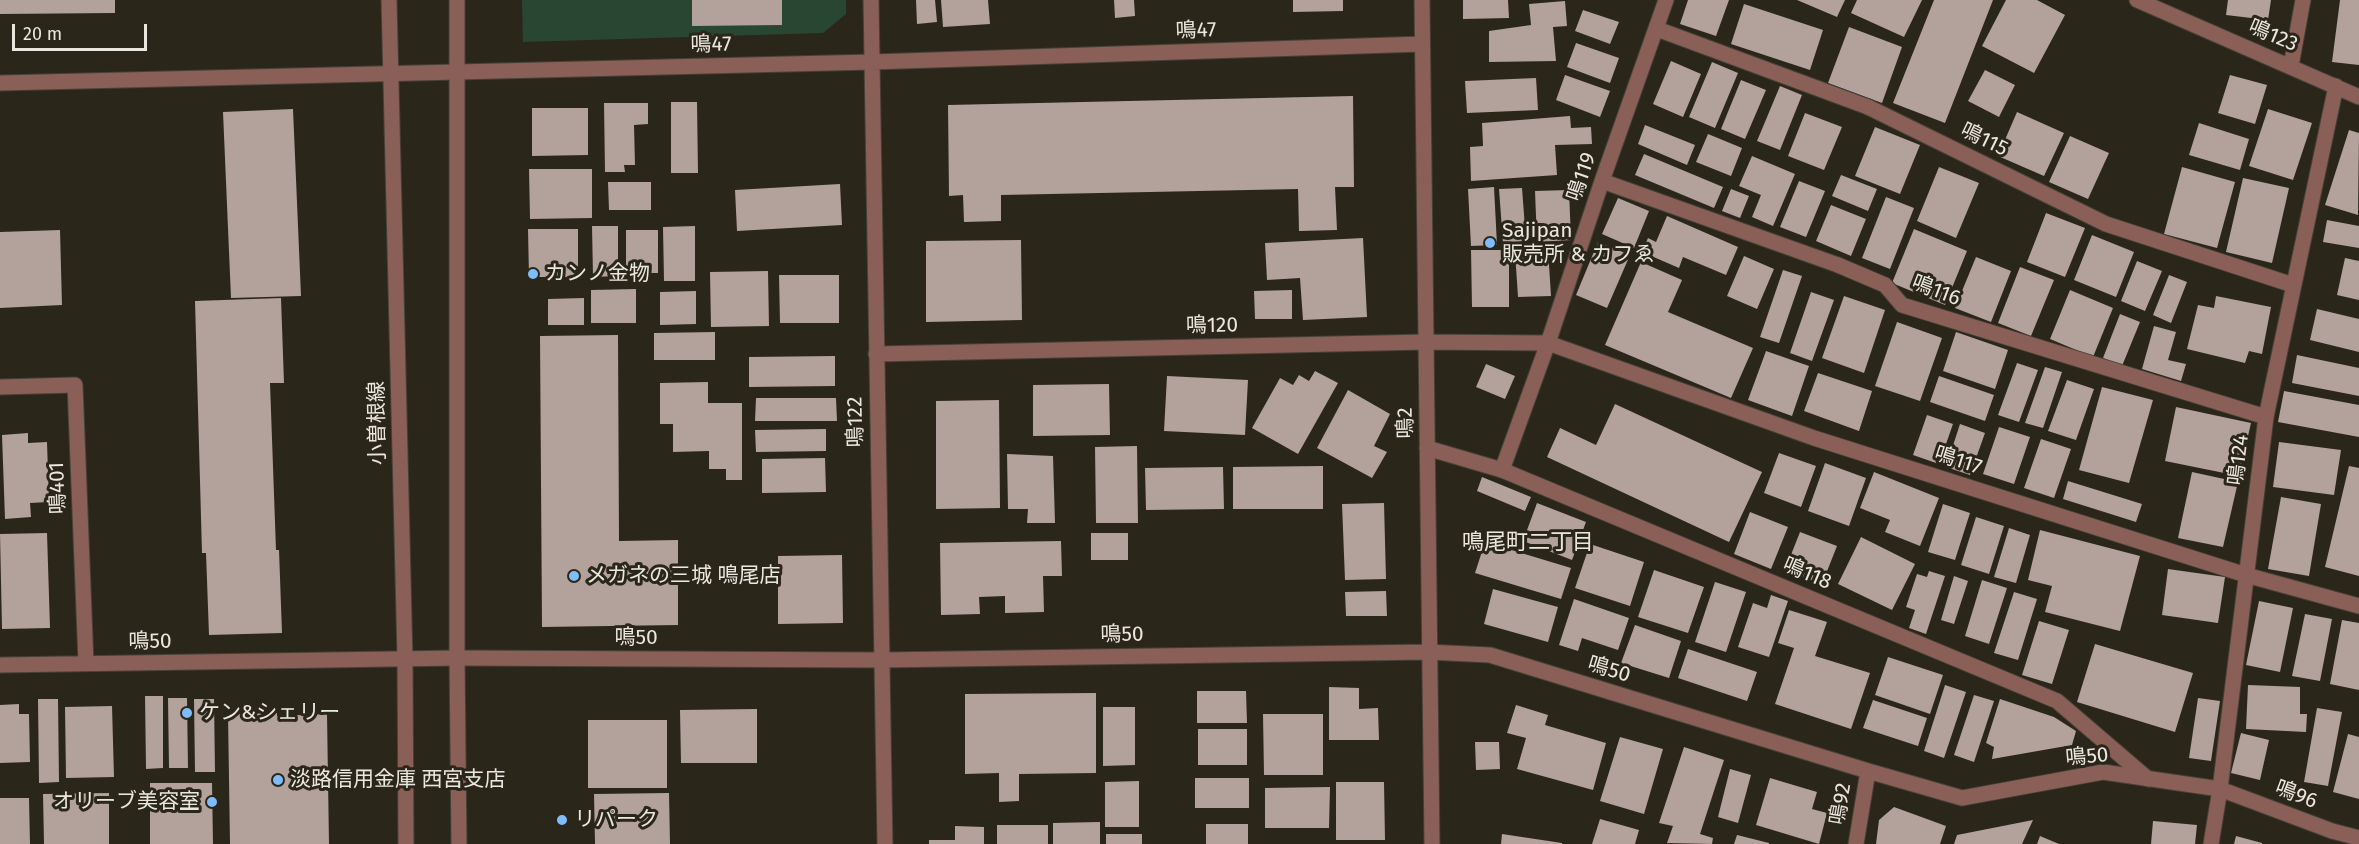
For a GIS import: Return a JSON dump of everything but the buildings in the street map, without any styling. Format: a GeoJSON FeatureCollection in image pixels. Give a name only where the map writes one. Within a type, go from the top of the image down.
{"type":"FeatureCollection","features":[{"type":"Feature","properties":{"kind":"street","name":"小曽根線"},"geometry":{"type":"LineString","coordinates":[[389,0],[405,659],[406,844]]}},
{"type":"Feature","properties":{"kind":"street"},"geometry":{"type":"LineString","coordinates":[[457,0],[459,844]]}},
{"type":"Feature","properties":{"kind":"street","name":"鳴122"},"geometry":{"type":"LineString","coordinates":[[871,0],[885,844]]}},
{"type":"Feature","properties":{"kind":"street","name":"鳴2"},"geometry":{"type":"LineString","coordinates":[[1422,0],[1432,844]]}},
{"type":"Feature","properties":{"kind":"street","name":"鳴119"},"geometry":{"type":"LineString","coordinates":[[1502,470],[1548,344],[1602,181],[1666,0]]}},
{"type":"Feature","properties":{"kind":"street","name":"鳴123"},"geometry":{"type":"LineString","coordinates":[[2137,0],[2359,97]]}},
{"type":"Feature","properties":{"kind":"street"},"geometry":{"type":"LineString","coordinates":[[2291,66],[2303,0]]}},
{"type":"Feature","properties":{"kind":"street","name":"鳴115"},"geometry":{"type":"LineString","coordinates":[[1657,28],[1869,107],[2106,224],[2293,285]]}},
{"type":"Feature","properties":{"kind":"street","name":"鳴47"},"geometry":{"type":"LineString","coordinates":[[0,83],[872,62],[1422,44]]}},
{"type":"Feature","properties":{"kind":"street","name":"鳴124"},"geometry":{"type":"LineString","coordinates":[[2211,844],[2220,789],[2266,417],[2336,86]]}},
{"type":"Feature","properties":{"kind":"street","name":"鳴116"},"geometry":{"type":"LineString","coordinates":[[1602,181],[1838,265],[1885,285],[1902,305],[2266,417]]}},
{"type":"Feature","properties":{"kind":"street","name":"鳴120"},"geometry":{"type":"LineString","coordinates":[[876,354],[1425,342],[1548,344]]}},
{"type":"Feature","properties":{"kind":"street","name":"鳴117"},"geometry":{"type":"LineString","coordinates":[[1548,344],[1814,438],[2246,575],[2359,606]]}},
{"type":"Feature","properties":{"kind":"street","name":"鳴401"},"geometry":{"type":"LineString","coordinates":[[0,387],[75,385],[86,663]]}},
{"type":"Feature","properties":{"kind":"street","name":"鳴118"},"geometry":{"type":"LineString","coordinates":[[1427,448],[1502,470],[2057,701],[2148,779]]}},
{"type":"Feature","properties":{"kind":"street","name":"鳴50"},"geometry":{"type":"LineString","coordinates":[[0,664],[457,658],[881,660],[1428,652],[1490,655],[1962,798],[2103,772],[2220,789]]}},
{"type":"Feature","properties":{"kind":"street","name":"鳴92"},"geometry":{"type":"LineString","coordinates":[[1856,844],[1868,771]]}},
{"type":"Feature","properties":{"kind":"street","name":"鳴96"},"geometry":{"type":"LineString","coordinates":[[2220,789],[2332,831],[2359,838]]}},
{"type":"Feature","properties":{"kind":"green space"},"geometry":{"type":"Polygon","coordinates":[[[522,0],[846,0],[846,14],[823,33],[523,42],[522,0]]]}},
{"type":"Feature","properties":{"kind":"place","name":"Sajipan 販売所 & カフゑ"},"geometry":{"type":"Point","coordinates":[1490,243]}},
{"type":"Feature","properties":{"kind":"place","name":"カンノ金物"},"geometry":{"type":"Point","coordinates":[533,274]}},
{"type":"Feature","properties":{"kind":"place","name":"メガネの三城 鳴尾店"},"geometry":{"type":"Point","coordinates":[574,576]}},
{"type":"Feature","properties":{"kind":"place","name":"ケン&シェリー"},"geometry":{"type":"Point","coordinates":[187,713]}},
{"type":"Feature","properties":{"kind":"place","name":"淡路信用金庫 西宮支店"},"geometry":{"type":"Point","coordinates":[278,780]}},
{"type":"Feature","properties":{"kind":"place","name":"オリーブ美容室"},"geometry":{"type":"Point","coordinates":[212,802]}},
{"type":"Feature","properties":{"kind":"place","name":"リパーク"},"geometry":{"type":"Point","coordinates":[562,820]}},
{"type":"Feature","properties":{"kind":"district","name":"鳴尾町二丁目"},"geometry":{"type":"Point","coordinates":[1528,543]}}]}
